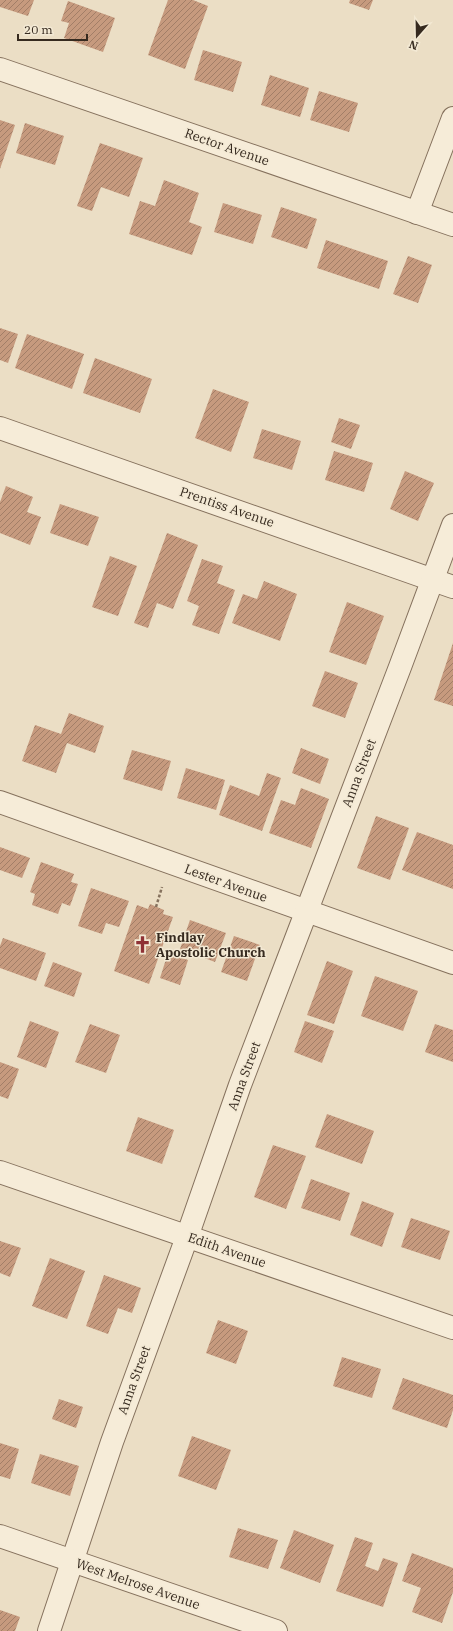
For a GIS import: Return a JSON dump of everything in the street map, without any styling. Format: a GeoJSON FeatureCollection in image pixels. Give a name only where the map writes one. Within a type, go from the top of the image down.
{"type":"FeatureCollection","features":[{"type":"Feature","properties":{"kind":"street","name":"Rector Avenue"},"geometry":{"type":"LineString","coordinates":[[0,68],[453,225]]}},
{"type":"Feature","properties":{"kind":"street"},"geometry":{"type":"LineString","coordinates":[[417,213],[453,118]]}},
{"type":"Feature","properties":{"kind":"street","name":"Prentiss Avenue"},"geometry":{"type":"LineString","coordinates":[[0,428],[453,587]]}},
{"type":"Feature","properties":{"kind":"street","name":"Anna Street"},"geometry":{"type":"LineString","coordinates":[[49,1631],[112,1442],[187,1237],[240,1085],[453,525]]}},
{"type":"Feature","properties":{"kind":"street","name":"Lester Avenue"},"geometry":{"type":"LineString","coordinates":[[0,802],[453,963]]}},
{"type":"Feature","properties":{"kind":"street","name":"Edith Avenue"},"geometry":{"type":"LineString","coordinates":[[0,1172],[453,1328]]}},
{"type":"Feature","properties":{"kind":"street","name":"West Melrose Avenue"},"geometry":{"type":"LineString","coordinates":[[0,1536],[276,1631]]}},
{"type":"Feature","properties":{"kind":"path"},"geometry":{"type":"LineString","coordinates":[[156,907],[162,887]]}},
{"type":"Feature","properties":{"kind":"building"},"geometry":{"type":"Polygon","coordinates":[[[0,0],[34,0],[28,16],[0,7],[0,0]]]}},
{"type":"Feature","properties":{"kind":"building"},"geometry":{"type":"Polygon","coordinates":[[[168,0],[193,0],[208,6],[185,69],[148,55],[168,0]]]}},
{"type":"Feature","properties":{"kind":"building"},"geometry":{"type":"Polygon","coordinates":[[[350,0],[373,0],[369,10],[349,3],[350,0]]]}},
{"type":"Feature","properties":{"kind":"building"},"geometry":{"type":"Polygon","coordinates":[[[68,1],[115,18],[103,52],[64,38],[69,23],[61,21],[68,1]]]}},
{"type":"Feature","properties":{"kind":"building"},"geometry":{"type":"Polygon","coordinates":[[[203,50],[242,62],[233,92],[194,80],[203,50]]]}},
{"type":"Feature","properties":{"kind":"building"},"geometry":{"type":"Polygon","coordinates":[[[270,75],[309,88],[300,117],[261,105],[270,75]]]}},
{"type":"Feature","properties":{"kind":"building"},"geometry":{"type":"Polygon","coordinates":[[[319,91],[358,103],[349,132],[310,120],[319,91]]]}},
{"type":"Feature","properties":{"kind":"building"},"geometry":{"type":"Polygon","coordinates":[[[0,120],[15,125],[0,169],[0,120]]]}},
{"type":"Feature","properties":{"kind":"building"},"geometry":{"type":"Polygon","coordinates":[[[25,123],[64,136],[55,165],[16,153],[25,123]]]}},
{"type":"Feature","properties":{"kind":"building"},"geometry":{"type":"Polygon","coordinates":[[[100,143],[143,158],[129,197],[101,187],[92,211],[77,206],[100,143]]]}},
{"type":"Feature","properties":{"kind":"building"},"geometry":{"type":"Polygon","coordinates":[[[164,180],[199,193],[189,222],[202,227],[192,255],[129,234],[140,201],[155,206],[164,180]]]}},
{"type":"Feature","properties":{"kind":"building"},"geometry":{"type":"Polygon","coordinates":[[[223,203],[262,215],[253,244],[214,232],[223,203]]]}},
{"type":"Feature","properties":{"kind":"building"},"geometry":{"type":"Polygon","coordinates":[[[281,207],[317,219],[307,249],[271,237],[281,207]]]}},
{"type":"Feature","properties":{"kind":"building"},"geometry":{"type":"Polygon","coordinates":[[[326,240],[388,261],[379,289],[317,268],[326,240]]]}},
{"type":"Feature","properties":{"kind":"building"},"geometry":{"type":"Polygon","coordinates":[[[408,256],[432,265],[418,303],[393,294],[408,256]]]}},
{"type":"Feature","properties":{"kind":"building"},"geometry":{"type":"Polygon","coordinates":[[[0,328],[18,334],[8,363],[0,360],[0,328]]]}},
{"type":"Feature","properties":{"kind":"building"},"geometry":{"type":"Polygon","coordinates":[[[27,334],[84,354],[72,389],[15,368],[27,334]]]}},
{"type":"Feature","properties":{"kind":"building"},"geometry":{"type":"Polygon","coordinates":[[[95,358],[152,379],[140,413],[83,393],[95,358]]]}},
{"type":"Feature","properties":{"kind":"building"},"geometry":{"type":"Polygon","coordinates":[[[213,389],[249,402],[231,452],[195,438],[213,389]]]}},
{"type":"Feature","properties":{"kind":"building"},"geometry":{"type":"Polygon","coordinates":[[[339,418],[360,425],[351,449],[331,442],[339,418]]]}},
{"type":"Feature","properties":{"kind":"building"},"geometry":{"type":"Polygon","coordinates":[[[262,429],[301,441],[292,470],[253,458],[262,429]]]}},
{"type":"Feature","properties":{"kind":"building"},"geometry":{"type":"Polygon","coordinates":[[[334,451],[373,463],[364,492],[325,480],[334,451]]]}},
{"type":"Feature","properties":{"kind":"building"},"geometry":{"type":"Polygon","coordinates":[[[405,471],[434,483],[418,521],[390,509],[405,471]]]}},
{"type":"Feature","properties":{"kind":"building"},"geometry":{"type":"Polygon","coordinates":[[[6,486],[33,497],[27,512],[41,517],[30,545],[0,533],[0,502],[6,486]]]}},
{"type":"Feature","properties":{"kind":"building"},"geometry":{"type":"Polygon","coordinates":[[[60,504],[99,517],[88,546],[50,533],[60,504]]]}},
{"type":"Feature","properties":{"kind":"building"},"geometry":{"type":"Polygon","coordinates":[[[167,533],[198,545],[173,609],[157,603],[148,628],[134,623],[167,533]]]}},
{"type":"Feature","properties":{"kind":"building"},"geometry":{"type":"Polygon","coordinates":[[[110,556],[137,566],[118,616],[92,607],[110,556]]]}},
{"type":"Feature","properties":{"kind":"building"},"geometry":{"type":"Polygon","coordinates":[[[202,559],[223,566],[217,583],[235,590],[219,634],[192,625],[199,606],[187,601],[202,559]]]}},
{"type":"Feature","properties":{"kind":"building"},"geometry":{"type":"Polygon","coordinates":[[[264,581],[297,594],[280,641],[232,623],[243,594],[257,599],[264,581]]]}},
{"type":"Feature","properties":{"kind":"building"},"geometry":{"type":"Polygon","coordinates":[[[347,602],[384,616],[366,665],[329,652],[347,602]]]}},
{"type":"Feature","properties":{"kind":"building"},"geometry":{"type":"Polygon","coordinates":[[[453,643],[453,706],[434,700],[453,643]]]}},
{"type":"Feature","properties":{"kind":"building"},"geometry":{"type":"Polygon","coordinates":[[[325,671],[358,683],[345,718],[312,706],[325,671]]]}},
{"type":"Feature","properties":{"kind":"building"},"geometry":{"type":"Polygon","coordinates":[[[69,713],[104,726],[95,753],[67,743],[56,773],[22,761],[35,725],[61,734],[69,713]]]}},
{"type":"Feature","properties":{"kind":"building"},"geometry":{"type":"Polygon","coordinates":[[[301,748],[329,759],[320,784],[292,773],[301,748]]]}},
{"type":"Feature","properties":{"kind":"building"},"geometry":{"type":"Polygon","coordinates":[[[132,750],[171,761],[162,791],[123,779],[132,750]]]}},
{"type":"Feature","properties":{"kind":"building"},"geometry":{"type":"Polygon","coordinates":[[[186,768],[225,780],[216,810],[177,798],[186,768]]]}},
{"type":"Feature","properties":{"kind":"building"},"geometry":{"type":"Polygon","coordinates":[[[267,773],[281,778],[262,831],[219,815],[230,785],[259,796],[267,773]]]}},
{"type":"Feature","properties":{"kind":"building"},"geometry":{"type":"Polygon","coordinates":[[[301,788],[329,799],[311,848],[269,833],[281,800],[295,805],[301,788]]]}},
{"type":"Feature","properties":{"kind":"building"},"geometry":{"type":"Polygon","coordinates":[[[376,816],[409,828],[390,880],[357,868],[376,816]]]}},
{"type":"Feature","properties":{"kind":"building"},"geometry":{"type":"Polygon","coordinates":[[[417,832],[453,845],[453,889],[402,870],[417,832]]]}},
{"type":"Feature","properties":{"kind":"building"},"geometry":{"type":"Polygon","coordinates":[[[0,847],[30,858],[22,878],[0,870],[0,847]]]}},
{"type":"Feature","properties":{"kind":"building"},"geometry":{"type":"Polygon","coordinates":[[[41,862],[74,874],[71,882],[78,884],[70,906],[62,903],[58,914],[32,905],[35,894],[30,892],[41,862]]]}},
{"type":"Feature","properties":{"kind":"building"},"geometry":{"type":"Polygon","coordinates":[[[91,888],[129,901],[119,927],[106,923],[102,934],[78,926],[91,888]]]}},
{"type":"Feature","properties":{"kind":"building","name":"Findlay Apostolic Church"},"geometry":{"type":"Polygon","coordinates":[[[150,904],[164,910],[163,914],[173,917],[149,984],[114,971],[137,905],[148,909],[150,904]]]}},
{"type":"Feature","properties":{"kind":"building"},"geometry":{"type":"Polygon","coordinates":[[[190,920],[226,933],[215,962],[180,949],[190,920]]]}},
{"type":"Feature","properties":{"kind":"building"},"geometry":{"type":"Polygon","coordinates":[[[234,936],[260,945],[247,981],[221,972],[234,936]]]}},
{"type":"Feature","properties":{"kind":"building"},"geometry":{"type":"Polygon","coordinates":[[[3,938],[46,953],[36,981],[0,968],[0,946],[3,938]]]}},
{"type":"Feature","properties":{"kind":"building"},"geometry":{"type":"Polygon","coordinates":[[[168,953],[188,960],[180,985],[160,978],[168,953]]]}},
{"type":"Feature","properties":{"kind":"building"},"geometry":{"type":"Polygon","coordinates":[[[327,961],[353,971],[334,1024],[307,1015],[327,961]]]}},
{"type":"Feature","properties":{"kind":"building"},"geometry":{"type":"Polygon","coordinates":[[[53,962],[82,973],[74,997],[44,986],[53,962]]]}},
{"type":"Feature","properties":{"kind":"building"},"geometry":{"type":"Polygon","coordinates":[[[375,976],[418,991],[403,1031],[361,1016],[375,976]]]}},
{"type":"Feature","properties":{"kind":"building"},"geometry":{"type":"Polygon","coordinates":[[[30,1021],[59,1032],[46,1068],[17,1057],[30,1021]]]}},
{"type":"Feature","properties":{"kind":"building"},"geometry":{"type":"Polygon","coordinates":[[[305,1021],[334,1031],[322,1063],[294,1052],[305,1021]]]}},
{"type":"Feature","properties":{"kind":"building"},"geometry":{"type":"Polygon","coordinates":[[[90,1024],[120,1035],[106,1073],[75,1062],[90,1024]]]}},
{"type":"Feature","properties":{"kind":"building"},"geometry":{"type":"Polygon","coordinates":[[[435,1024],[453,1030],[453,1062],[425,1052],[435,1024]]]}},
{"type":"Feature","properties":{"kind":"building"},"geometry":{"type":"Polygon","coordinates":[[[0,1062],[19,1069],[8,1099],[0,1096],[0,1062]]]}},
{"type":"Feature","properties":{"kind":"building"},"geometry":{"type":"Polygon","coordinates":[[[327,1114],[374,1131],[362,1164],[315,1147],[327,1114]]]}},
{"type":"Feature","properties":{"kind":"building"},"geometry":{"type":"Polygon","coordinates":[[[138,1117],[174,1130],[162,1164],[126,1151],[138,1117]]]}},
{"type":"Feature","properties":{"kind":"building"},"geometry":{"type":"Polygon","coordinates":[[[273,1145],[306,1156],[286,1209],[254,1197],[273,1145]]]}},
{"type":"Feature","properties":{"kind":"building"},"geometry":{"type":"Polygon","coordinates":[[[311,1179],[350,1193],[340,1221],[301,1208],[311,1179]]]}},
{"type":"Feature","properties":{"kind":"building"},"geometry":{"type":"Polygon","coordinates":[[[362,1201],[394,1213],[382,1247],[350,1235],[362,1201]]]}},
{"type":"Feature","properties":{"kind":"building"},"geometry":{"type":"Polygon","coordinates":[[[411,1218],[450,1231],[440,1260],[401,1247],[411,1218]]]}},
{"type":"Feature","properties":{"kind":"building"},"geometry":{"type":"Polygon","coordinates":[[[0,1241],[21,1248],[10,1277],[0,1273],[0,1241]]]}},
{"type":"Feature","properties":{"kind":"building"},"geometry":{"type":"Polygon","coordinates":[[[50,1258],[85,1271],[67,1319],[32,1306],[50,1258]]]}},
{"type":"Feature","properties":{"kind":"building"},"geometry":{"type":"Polygon","coordinates":[[[104,1275],[141,1288],[132,1313],[118,1308],[108,1334],[86,1326],[104,1275]]]}},
{"type":"Feature","properties":{"kind":"building"},"geometry":{"type":"Polygon","coordinates":[[[218,1320],[248,1331],[236,1364],[206,1353],[218,1320]]]}},
{"type":"Feature","properties":{"kind":"building"},"geometry":{"type":"Polygon","coordinates":[[[342,1357],[381,1369],[372,1398],[333,1386],[342,1357]]]}},
{"type":"Feature","properties":{"kind":"building"},"geometry":{"type":"Polygon","coordinates":[[[403,1378],[453,1395],[453,1410],[447,1428],[392,1409],[403,1378]]]}},
{"type":"Feature","properties":{"kind":"building"},"geometry":{"type":"Polygon","coordinates":[[[59,1399],[83,1407],[76,1428],[52,1419],[59,1399]]]}},
{"type":"Feature","properties":{"kind":"building"},"geometry":{"type":"Polygon","coordinates":[[[192,1436],[231,1450],[216,1490],[178,1476],[192,1436]]]}},
{"type":"Feature","properties":{"kind":"building"},"geometry":{"type":"Polygon","coordinates":[[[0,1443],[19,1449],[10,1479],[0,1476],[0,1443]]]}},
{"type":"Feature","properties":{"kind":"building"},"geometry":{"type":"Polygon","coordinates":[[[40,1454],[79,1466],[70,1496],[31,1483],[40,1454]]]}},
{"type":"Feature","properties":{"kind":"building"},"geometry":{"type":"Polygon","coordinates":[[[238,1528],[278,1540],[268,1569],[229,1557],[238,1528]]]}},
{"type":"Feature","properties":{"kind":"building"},"geometry":{"type":"Polygon","coordinates":[[[294,1530],[334,1545],[320,1583],[280,1568],[294,1530]]]}},
{"type":"Feature","properties":{"kind":"building"},"geometry":{"type":"Polygon","coordinates":[[[355,1537],[373,1543],[365,1566],[378,1571],[383,1558],[398,1563],[383,1607],[336,1591],[355,1537]]]}},
{"type":"Feature","properties":{"kind":"building"},"geometry":{"type":"Polygon","coordinates":[[[412,1553],[453,1568],[453,1592],[442,1623],[412,1612],[421,1588],[402,1581],[412,1553]]]}},
{"type":"Feature","properties":{"kind":"building"},"geometry":{"type":"Polygon","coordinates":[[[0,1610],[20,1617],[15,1631],[0,1631],[0,1610]]]}},
{"type":"Feature","properties":{"kind":"place","name":"Findlay Apostolic Church"},"geometry":{"type":"Point","coordinates":[143,944]}}]}
